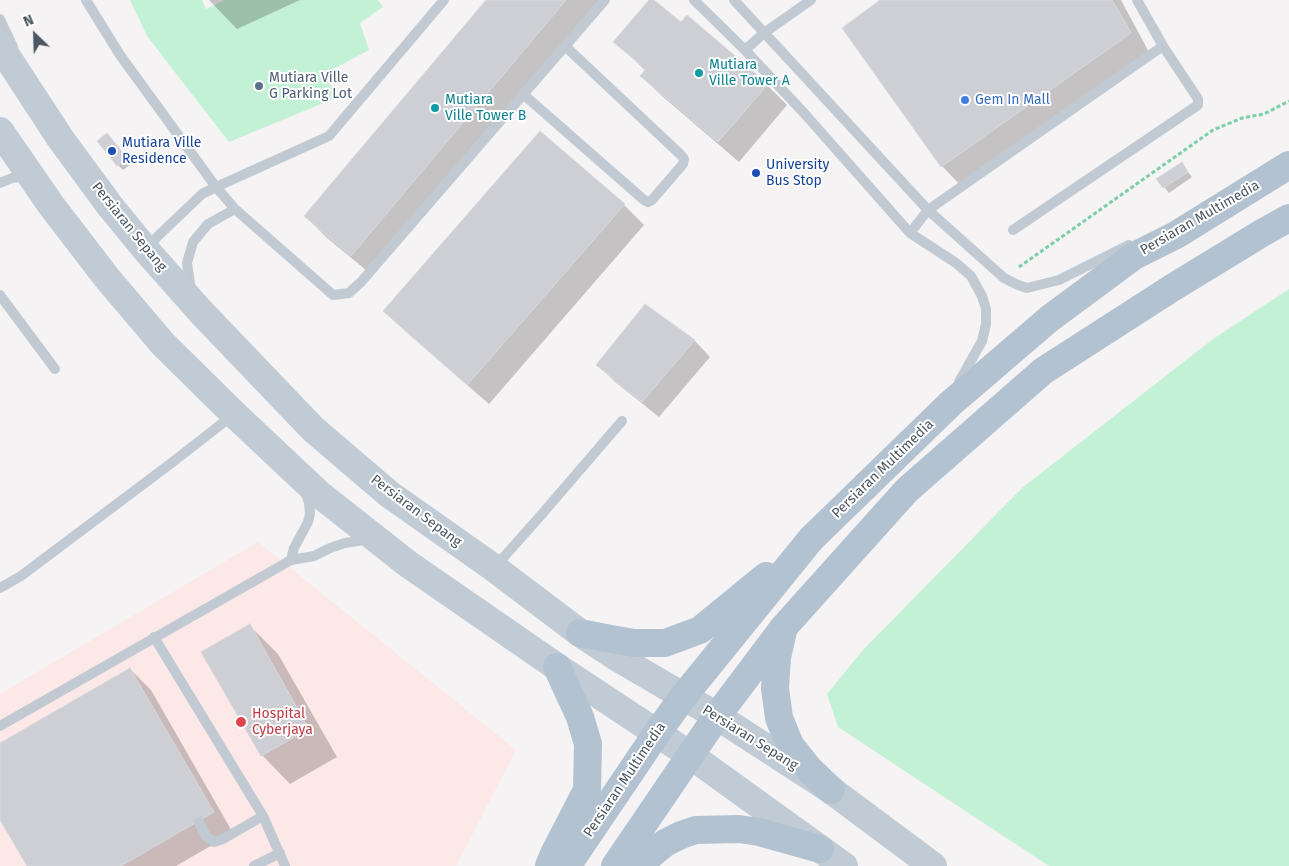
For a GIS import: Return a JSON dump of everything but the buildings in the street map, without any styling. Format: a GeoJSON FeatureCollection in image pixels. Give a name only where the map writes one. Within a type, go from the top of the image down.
{"type":"FeatureCollection","features":[{"type":"Feature","properties":{"kind":"main road","name":"Persiaran Multimedia"},"geometry":{"type":"LineString","coordinates":[[567,866],[683,697],[811,539],[950,404],[1049,319],[1134,256],[1176,235],[1289,165]]}},
{"type":"Feature","properties":{"kind":"main road"},"geometry":{"type":"LineString","coordinates":[[615,866],[717,716],[784,627],[907,490],[1043,371],[1172,288],[1289,218]]}},
{"type":"Feature","properties":{"kind":"main road"},"geometry":{"type":"LineString","coordinates":[[580,633],[634,643],[665,643],[700,630],[811,539]]}},
{"type":"Feature","properties":{"kind":"main road"},"geometry":{"type":"LineString","coordinates":[[784,627],[777,657],[775,688],[779,718],[790,745],[831,790]]}},
{"type":"Feature","properties":{"kind":"main road"},"geometry":{"type":"LineString","coordinates":[[549,866],[587,790],[588,744],[580,717],[557,667]]}},
{"type":"Feature","properties":{"kind":"main road"},"geometry":{"type":"LineString","coordinates":[[636,866],[665,842],[696,830],[740,829],[820,849]]}},
{"type":"Feature","properties":{"kind":"street","name":"Persiaran Sepang"},"geometry":{"type":"LineString","coordinates":[[7,57],[60,138],[110,206],[146,250],[193,303],[313,429],[389,494],[494,568],[580,633],[618,658],[717,716],[831,790],[933,866]]}},
{"type":"Feature","properties":{"kind":"street"},"geometry":{"type":"LineString","coordinates":[[0,131],[51,205],[107,278],[163,344],[234,414],[320,494],[408,564],[557,667],[690,755],[844,866]]}},
{"type":"Feature","properties":{"kind":"lane"},"geometry":{"type":"LineString","coordinates":[[86,0],[120,56],[216,187],[235,209],[332,295],[349,293],[360,282],[605,0]]}},
{"type":"Feature","properties":{"kind":"lane"},"geometry":{"type":"LineString","coordinates":[[146,250],[202,194],[329,136],[444,0]]}},
{"type":"Feature","properties":{"kind":"lane"},"geometry":{"type":"LineString","coordinates":[[694,0],[745,50],[804,113],[910,233],[956,263],[971,276],[982,296],[986,309],[986,324],[982,342],[963,377],[940,410],[910,443]]}},
{"type":"Feature","properties":{"kind":"lane"},"geometry":{"type":"LineString","coordinates":[[734,0],[928,210],[1004,278],[1027,288],[1059,280],[1133,243],[1162,234],[1176,235]]}},
{"type":"Feature","properties":{"kind":"lane"},"geometry":{"type":"LineString","coordinates":[[745,50],[764,33],[811,0]]}},
{"type":"Feature","properties":{"kind":"lane"},"geometry":{"type":"LineString","coordinates":[[1013,230],[1198,105],[1198,98],[1163,46],[1137,0]]}},
{"type":"Feature","properties":{"kind":"lane"},"geometry":{"type":"LineString","coordinates":[[0,19],[13,49],[7,57]]}},
{"type":"Feature","properties":{"kind":"lane"},"geometry":{"type":"LineString","coordinates":[[523,94],[644,200],[648,202],[652,200],[683,164],[684,160],[681,155],[565,46]]}},
{"type":"Feature","properties":{"kind":"lane"},"geometry":{"type":"LineString","coordinates":[[910,233],[928,210],[1163,46]]}},
{"type":"Feature","properties":{"kind":"lane"},"geometry":{"type":"LineString","coordinates":[[0,183],[12,178],[30,175]]}},
{"type":"Feature","properties":{"kind":"lane"},"geometry":{"type":"LineString","coordinates":[[193,303],[187,263],[193,242],[208,224],[235,209]]}},
{"type":"Feature","properties":{"kind":"lane"},"geometry":{"type":"LineString","coordinates":[[0,295],[55,369]]}},
{"type":"Feature","properties":{"kind":"lane"},"geometry":{"type":"LineString","coordinates":[[0,588],[22,576],[234,414]]}},
{"type":"Feature","properties":{"kind":"lane"},"geometry":{"type":"LineString","coordinates":[[494,568],[622,421]]}},
{"type":"Feature","properties":{"kind":"lane"},"geometry":{"type":"LineString","coordinates":[[291,560],[294,548],[308,522],[310,514],[309,503],[301,477]]}},
{"type":"Feature","properties":{"kind":"lane"},"geometry":{"type":"LineString","coordinates":[[0,726],[291,560],[314,556],[345,543],[375,538]]}},
{"type":"Feature","properties":{"kind":"lane"},"geometry":{"type":"LineString","coordinates":[[154,638],[263,816],[285,866]]}},
{"type":"Feature","properties":{"kind":"lane"},"geometry":{"type":"LineString","coordinates":[[199,822],[206,836],[214,842],[223,839],[263,816]]}},
{"type":"Feature","properties":{"kind":"lane"},"geometry":{"type":"LineString","coordinates":[[254,866],[280,853]]}},
{"type":"Feature","properties":{"kind":"path"},"geometry":{"type":"LineString","coordinates":[[1004,278],[1213,130],[1242,118],[1264,114],[1289,101]]}},
{"type":"Feature","properties":{"kind":"shaded area","name":"Hospital Cyberjaya"},"geometry":{"type":"Polygon","coordinates":[[[258,542],[516,750],[456,866],[0,866],[0,694],[258,542]]]}},
{"type":"Feature","properties":{"kind":"green space","name":"Mutiara Ville G Parking Lot"},"geometry":{"type":"Polygon","coordinates":[[[130,0],[202,0],[206,9],[225,0],[378,0],[383,7],[360,23],[369,50],[324,74],[338,97],[229,142],[147,36],[130,0]]]}},
{"type":"Feature","properties":{"kind":"green space"},"geometry":{"type":"Polygon","coordinates":[[[1289,289],[1289,866],[1049,866],[838,727],[827,694],[863,650],[1022,488],[1213,339],[1289,289]]]}},
{"type":"Feature","properties":{"kind":"place","name":"Mutiara Ville Tower A"},"geometry":{"type":"Point","coordinates":[699,73]}},
{"type":"Feature","properties":{"kind":"place","name":"Mutiara Ville G Parking Lot"},"geometry":{"type":"Point","coordinates":[259,86]}},
{"type":"Feature","properties":{"kind":"place","name":"Gem In Mall"},"geometry":{"type":"Point","coordinates":[965,100]}},
{"type":"Feature","properties":{"kind":"place","name":"Mutiara Ville Tower B"},"geometry":{"type":"Point","coordinates":[435,108]}},
{"type":"Feature","properties":{"kind":"place","name":"Mutiara Ville Residence"},"geometry":{"type":"Point","coordinates":[112,151]}},
{"type":"Feature","properties":{"kind":"place","name":"University Bus Stop"},"geometry":{"type":"Point","coordinates":[756,173]}},
{"type":"Feature","properties":{"kind":"place","name":"Hospital Cyberjaya"},"geometry":{"type":"Point","coordinates":[241,722]}}]}
